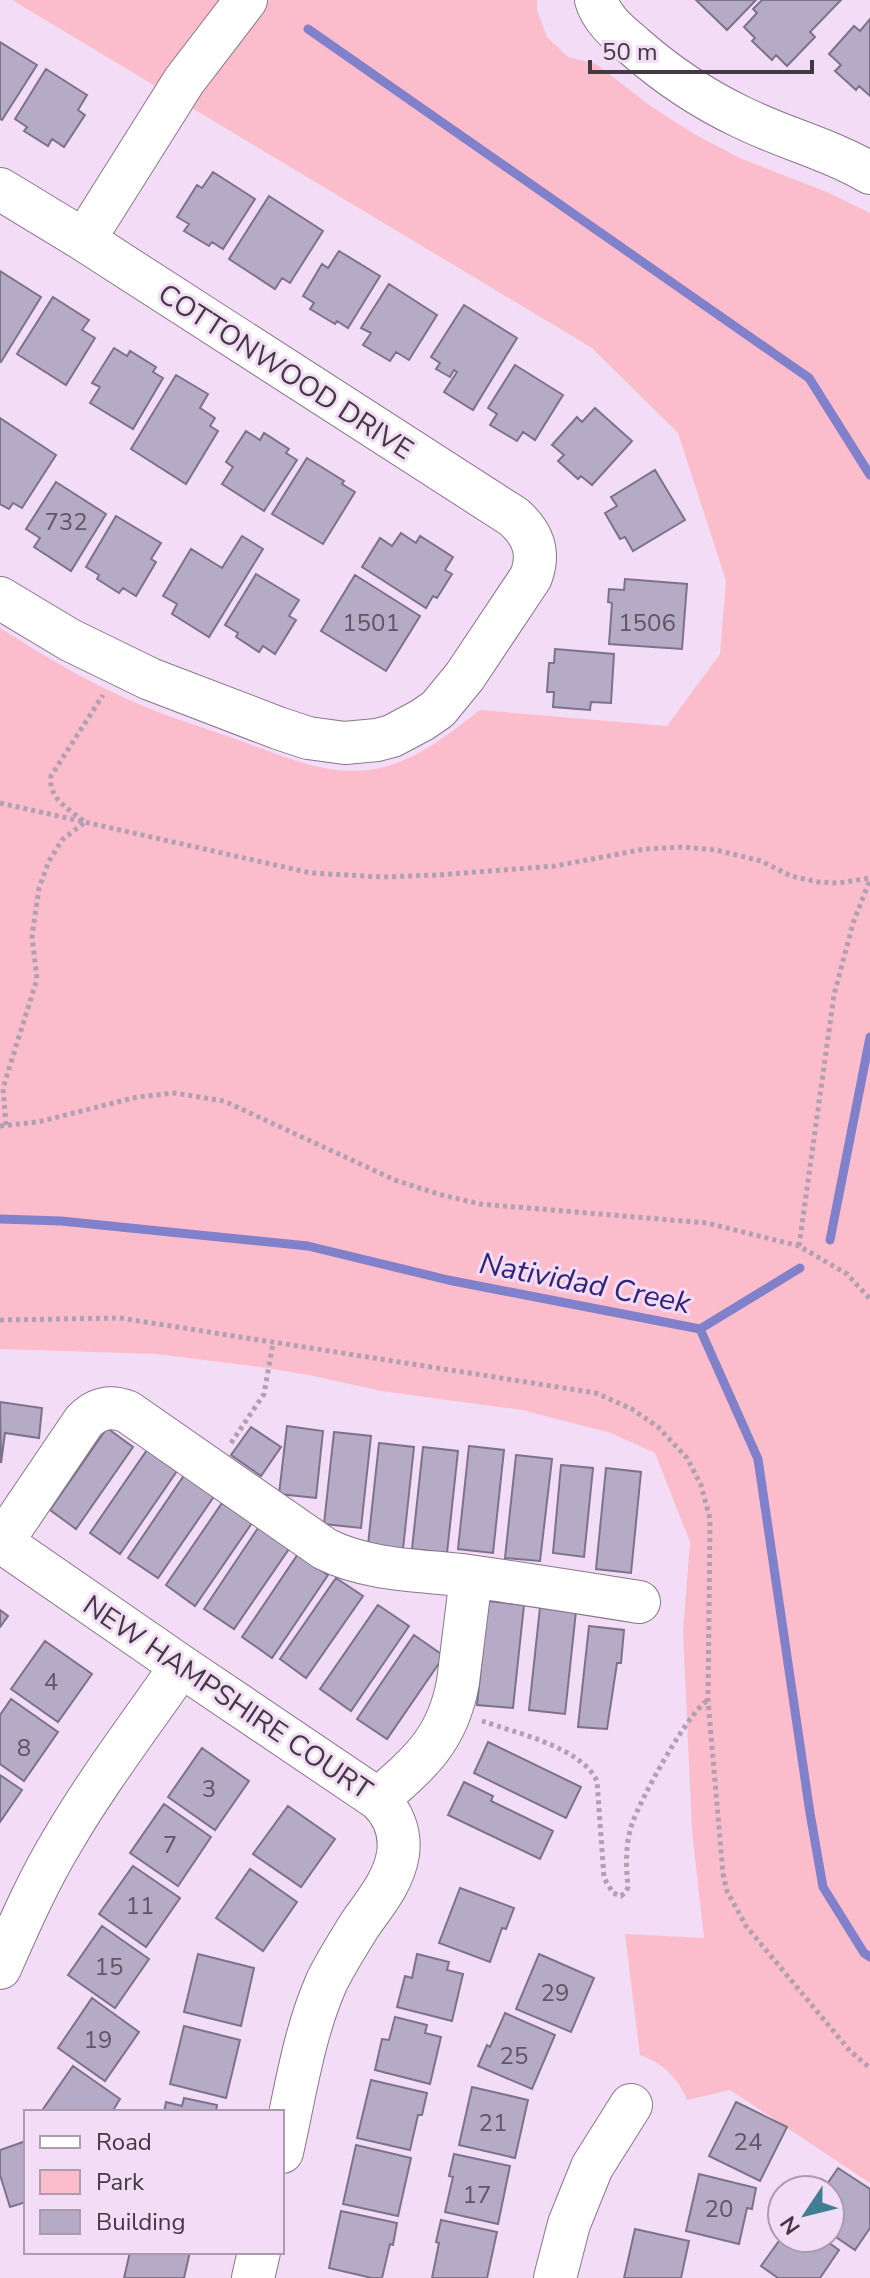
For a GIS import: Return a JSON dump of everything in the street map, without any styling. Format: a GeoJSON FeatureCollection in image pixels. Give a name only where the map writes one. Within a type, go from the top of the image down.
{"type":"FeatureCollection","features":[{"type":"Feature","properties":{"kind":"street"},"geometry":{"type":"LineString","coordinates":[[84,240],[184,81],[246,0]]}},
{"type":"Feature","properties":{"kind":"street"},"geometry":{"type":"LineString","coordinates":[[596,0],[605,19],[691,91],[743,118],[807,143],[870,173]]}},
{"type":"Feature","properties":{"kind":"street","name":"COTTONWOOD DRIVE"},"geometry":{"type":"LineString","coordinates":[[0,189],[514,517],[532,539],[535,558],[531,577],[465,676],[438,709],[406,730],[377,740],[345,743],[308,738],[122,666]]}},
{"type":"Feature","properties":{"kind":"street"},"geometry":{"type":"LineString","coordinates":[[0,598],[70,640],[122,666]]}},
{"type":"Feature","properties":{"kind":"street"},"geometry":{"type":"LineString","coordinates":[[1,1541],[84,1421],[99,1410],[118,1408],[325,1549],[343,1558],[377,1566],[639,1602]]}},
{"type":"Feature","properties":{"kind":"street","name":"NEW HAMPSHIRE COURT"},"geometry":{"type":"LineString","coordinates":[[1,1541],[386,1807],[398,1841],[394,1869],[388,1883],[346,1945],[316,2008],[284,2144]]}},
{"type":"Feature","properties":{"kind":"street"},"geometry":{"type":"LineString","coordinates":[[378,1799],[412,1770],[446,1726],[458,1682],[471,1577]]}},
{"type":"Feature","properties":{"kind":"street"},"geometry":{"type":"LineString","coordinates":[[0,1968],[61,1842],[181,1666]]}},
{"type":"Feature","properties":{"kind":"street"},"geometry":{"type":"LineString","coordinates":[[555,2278],[569,2224],[592,2167],[631,2105]]}},
{"type":"Feature","properties":{"kind":"street"},"geometry":{"type":"LineString","coordinates":[[253,2278],[259,2254]]}},
{"type":"Feature","properties":{"kind":"path"},"geometry":{"type":"LineString","coordinates":[[85,822],[56,799],[50,786],[51,776],[122,666]]}},
{"type":"Feature","properties":{"kind":"path"},"geometry":{"type":"LineString","coordinates":[[0,803],[311,873],[383,877],[437,875],[555,866],[645,849],[683,847],[716,850],[761,861],[791,876],[818,882],[870,879],[853,923],[834,995],[799,1246]]}},
{"type":"Feature","properties":{"kind":"path"},"geometry":{"type":"LineString","coordinates":[[85,822],[62,840],[49,861],[39,888],[32,936],[37,979],[3,1088],[3,1125],[38,1122],[137,1097],[175,1093],[224,1101],[395,1180],[438,1194],[480,1204],[707,1223],[799,1246],[847,1274],[870,1299]]}},
{"type":"Feature","properties":{"kind":"path"},"geometry":{"type":"LineString","coordinates":[[212,1470],[264,1394],[273,1343]]}},
{"type":"Feature","properties":{"kind":"path"},"geometry":{"type":"LineString","coordinates":[[452,1711],[555,1747],[592,1771],[597,1781],[604,1878],[613,1893],[621,1896],[628,1887],[627,1847],[639,1808],[688,1721],[708,1700]]}},
{"type":"Feature","properties":{"kind":"green space"},"geometry":{"type":"Polygon","coordinates":[[[12,0],[537,0],[537,10],[547,37],[568,57],[596,64],[652,107],[742,159],[829,193],[870,213],[870,2183],[730,2090],[687,2100],[669,2072],[640,2055],[625,1934],[704,1938],[692,1831],[683,1631],[690,1542],[655,1453],[611,1433],[522,1410],[381,1391],[261,1367],[156,1354],[0,1349],[0,628],[82,677],[159,712],[290,759],[343,771],[362,771],[408,759],[445,737],[480,710],[667,726],[720,654],[726,581],[678,433],[592,348],[12,0]]]}},
{"type":"Feature","properties":{"kind":"building"},"geometry":{"type":"Polygon","coordinates":[[[696,0],[756,0],[727,30],[696,0]]]}},
{"type":"Feature","properties":{"kind":"building"},"geometry":{"type":"Polygon","coordinates":[[[762,0],[841,0],[810,32],[815,37],[787,66],[776,55],[772,60],[752,41],[755,38],[744,27],[757,13],[753,9],[762,0]]]}},
{"type":"Feature","properties":{"kind":"building"},"geometry":{"type":"Polygon","coordinates":[[[870,19],[870,96],[859,86],[856,90],[835,71],[841,65],[829,54],[854,26],[860,31],[870,19]]]}},
{"type":"Feature","properties":{"kind":"building"},"geometry":{"type":"Polygon","coordinates":[[[0,42],[37,65],[2,120],[0,119],[0,42]]]}},
{"type":"Feature","properties":{"kind":"building"},"geometry":{"type":"Polygon","coordinates":[[[46,69],[87,95],[78,110],[85,115],[64,147],[52,139],[48,146],[24,131],[27,127],[15,119],[46,69]]]}},
{"type":"Feature","properties":{"kind":"building"},"geometry":{"type":"Polygon","coordinates":[[[213,172],[255,199],[223,249],[212,242],[209,246],[184,231],[189,224],[177,217],[197,185],[202,188],[213,172]]]}},
{"type":"Feature","properties":{"kind":"building"},"geometry":{"type":"Polygon","coordinates":[[[269,196],[323,231],[290,283],[282,278],[275,289],[229,259],[269,196]]]}},
{"type":"Feature","properties":{"kind":"building"},"geometry":{"type":"Polygon","coordinates":[[[339,251],[380,276],[348,328],[310,309],[314,303],[303,296],[322,264],[328,268],[339,251]]]}},
{"type":"Feature","properties":{"kind":"building"},"geometry":{"type":"Polygon","coordinates":[[[0,271],[41,297],[1,362],[0,361],[0,271]]]}},
{"type":"Feature","properties":{"kind":"building"},"geometry":{"type":"Polygon","coordinates":[[[389,284],[437,315],[409,360],[396,352],[390,361],[363,345],[371,333],[361,328],[389,284]]]}},
{"type":"Feature","properties":{"kind":"building"},"geometry":{"type":"Polygon","coordinates":[[[53,297],[89,320],[82,330],[95,338],[66,385],[17,354],[53,297]]]}},
{"type":"Feature","properties":{"kind":"building"},"geometry":{"type":"Polygon","coordinates":[[[464,305],[517,338],[473,410],[444,392],[457,372],[454,370],[450,377],[436,369],[440,363],[431,357],[464,305]]]}},
{"type":"Feature","properties":{"kind":"building"},"geometry":{"type":"Polygon","coordinates":[[[114,348],[127,356],[130,351],[156,367],[153,372],[163,378],[133,429],[90,403],[100,387],[92,383],[114,348]]]}},
{"type":"Feature","properties":{"kind":"building"},"geometry":{"type":"Polygon","coordinates":[[[515,365],[563,395],[535,440],[523,432],[517,441],[490,425],[497,414],[488,408],[515,365]]]}},
{"type":"Feature","properties":{"kind":"building"},"geometry":{"type":"Polygon","coordinates":[[[176,375],[208,394],[200,408],[215,418],[210,426],[218,431],[186,484],[131,449],[176,375]]]}},
{"type":"Feature","properties":{"kind":"building"},"geometry":{"type":"Polygon","coordinates":[[[595,408],[632,441],[592,485],[581,476],[578,479],[558,461],[564,455],[552,445],[577,417],[582,422],[595,408]]]}},
{"type":"Feature","properties":{"kind":"building"},"geometry":{"type":"Polygon","coordinates":[[[0,418],[56,455],[22,508],[13,503],[9,509],[0,504],[0,418]]]}},
{"type":"Feature","properties":{"kind":"building"},"geometry":{"type":"Polygon","coordinates":[[[246,431],[260,440],[264,433],[289,449],[286,453],[297,460],[264,511],[222,484],[233,467],[226,462],[246,431]]]}},
{"type":"Feature","properties":{"kind":"building"},"geometry":{"type":"Polygon","coordinates":[[[307,458],[344,481],[342,484],[355,492],[323,544],[272,514],[307,458]]]}},
{"type":"Feature","properties":{"kind":"building"},"geometry":{"type":"Polygon","coordinates":[[[655,470],[685,520],[633,551],[625,537],[620,539],[605,513],[617,506],[611,497],[655,470]]]}},
{"type":"Feature","properties":{"kind":"building"},"geometry":{"type":"Polygon","coordinates":[[[56,482],[106,514],[71,571],[34,547],[40,538],[26,529],[56,482]]]}},
{"type":"Feature","properties":{"kind":"building"},"geometry":{"type":"Polygon","coordinates":[[[116,516],[161,543],[151,559],[156,562],[136,596],[123,588],[119,593],[97,579],[99,575],[86,567],[116,516]]]}},
{"type":"Feature","properties":{"kind":"building"},"geometry":{"type":"Polygon","coordinates":[[[401,533],[416,543],[420,536],[453,557],[445,570],[452,574],[437,598],[433,596],[426,608],[362,567],[380,538],[392,546],[401,533]]]}},
{"type":"Feature","properties":{"kind":"building"},"geometry":{"type":"Polygon","coordinates":[[[242,536],[263,549],[209,637],[172,614],[177,604],[163,596],[191,549],[222,568],[242,536]]]}},
{"type":"Feature","properties":{"kind":"building"},"geometry":{"type":"Polygon","coordinates":[[[256,574],[299,600],[289,616],[296,620],[275,654],[263,646],[259,652],[236,637],[238,633],[225,625],[256,574]]]}},
{"type":"Feature","properties":{"kind":"building"},"geometry":{"type":"Polygon","coordinates":[[[355,575],[420,616],[386,671],[321,631],[355,575]]]}},
{"type":"Feature","properties":{"kind":"building"},"geometry":{"type":"Polygon","coordinates":[[[625,579],[687,584],[682,649],[609,644],[612,603],[608,602],[609,589],[624,590],[625,579]]]}},
{"type":"Feature","properties":{"kind":"building"},"geometry":{"type":"Polygon","coordinates":[[[555,649],[614,654],[611,703],[591,702],[590,710],[553,707],[554,692],[547,692],[549,663],[554,663],[555,649]]]}},
{"type":"Feature","properties":{"kind":"building"},"geometry":{"type":"Polygon","coordinates":[[[0,1402],[42,1408],[39,1438],[5,1433],[1,1463],[0,1402]]]}},
{"type":"Feature","properties":{"kind":"building"},"geometry":{"type":"Polygon","coordinates":[[[287,1426],[323,1431],[316,1498],[279,1494],[287,1426]]]}},
{"type":"Feature","properties":{"kind":"building"},"geometry":{"type":"Polygon","coordinates":[[[251,1427],[281,1447],[261,1476],[231,1455],[251,1427]]]}},
{"type":"Feature","properties":{"kind":"building"},"geometry":{"type":"Polygon","coordinates":[[[107,1428],[133,1447],[76,1529],[50,1510],[107,1428]]]}},
{"type":"Feature","properties":{"kind":"building"},"geometry":{"type":"Polygon","coordinates":[[[334,1432],[371,1436],[361,1528],[324,1524],[334,1432]]]}},
{"type":"Feature","properties":{"kind":"building"},"geometry":{"type":"Polygon","coordinates":[[[379,1443],[414,1447],[403,1549],[368,1545],[379,1443]]]}},
{"type":"Feature","properties":{"kind":"building"},"geometry":{"type":"Polygon","coordinates":[[[469,1446],[504,1450],[493,1553],[458,1549],[469,1446]]]}},
{"type":"Feature","properties":{"kind":"building"},"geometry":{"type":"Polygon","coordinates":[[[423,1447],[458,1451],[447,1553],[412,1549],[423,1447]]]}},
{"type":"Feature","properties":{"kind":"building"},"geometry":{"type":"Polygon","coordinates":[[[147,1450],[177,1471],[120,1554],[90,1533],[147,1450]]]}},
{"type":"Feature","properties":{"kind":"building"},"geometry":{"type":"Polygon","coordinates":[[[516,1455],[552,1459],[540,1561],[505,1558],[516,1455]]]}},
{"type":"Feature","properties":{"kind":"building"},"geometry":{"type":"Polygon","coordinates":[[[561,1465],[593,1468],[584,1557],[553,1553],[561,1465]]]}},
{"type":"Feature","properties":{"kind":"building"},"geometry":{"type":"Polygon","coordinates":[[[606,1468],[641,1472],[631,1573],[596,1569],[606,1468]]]}},
{"type":"Feature","properties":{"kind":"building"},"geometry":{"type":"Polygon","coordinates":[[[185,1474],[215,1495],[158,1578],[128,1558],[185,1474]]]}},
{"type":"Feature","properties":{"kind":"building"},"geometry":{"type":"Polygon","coordinates":[[[222,1503],[252,1523],[195,1606],[166,1585],[222,1503]]]}},
{"type":"Feature","properties":{"kind":"building"},"geometry":{"type":"Polygon","coordinates":[[[260,1525],[291,1546],[234,1629],[204,1609],[260,1525]]]}},
{"type":"Feature","properties":{"kind":"building"},"geometry":{"type":"Polygon","coordinates":[[[298,1554],[328,1575],[272,1658],[242,1637],[298,1554]]]}},
{"type":"Feature","properties":{"kind":"building"},"geometry":{"type":"Polygon","coordinates":[[[336,1578],[363,1596],[306,1678],[280,1659],[336,1578]]]}},
{"type":"Feature","properties":{"kind":"building"},"geometry":{"type":"Polygon","coordinates":[[[488,1601],[524,1605],[513,1708],[477,1705],[488,1601]]]}},
{"type":"Feature","properties":{"kind":"building"},"geometry":{"type":"Polygon","coordinates":[[[378,1605],[409,1626],[351,1711],[320,1689],[378,1605]]]}},
{"type":"Feature","properties":{"kind":"building"},"geometry":{"type":"Polygon","coordinates":[[[540,1607],[576,1611],[565,1714],[529,1710],[540,1607]]]}},
{"type":"Feature","properties":{"kind":"building"},"geometry":{"type":"Polygon","coordinates":[[[0,1610],[8,1616],[0,1627],[0,1610]]]}},
{"type":"Feature","properties":{"kind":"building"},"geometry":{"type":"Polygon","coordinates":[[[589,1626],[624,1630],[621,1663],[617,1663],[607,1729],[578,1727],[589,1626]]]}},
{"type":"Feature","properties":{"kind":"building"},"geometry":{"type":"Polygon","coordinates":[[[414,1635],[444,1656],[387,1739],[357,1719],[414,1635]]]}},
{"type":"Feature","properties":{"kind":"building"},"geometry":{"type":"Polygon","coordinates":[[[45,1641],[92,1674],[58,1722],[11,1689],[45,1641]]]}},
{"type":"Feature","properties":{"kind":"building"},"geometry":{"type":"Polygon","coordinates":[[[11,1699],[58,1732],[24,1781],[0,1764],[0,1715],[11,1699]]]}},
{"type":"Feature","properties":{"kind":"building"},"geometry":{"type":"Polygon","coordinates":[[[488,1742],[581,1787],[566,1818],[474,1773],[488,1742]]]}},
{"type":"Feature","properties":{"kind":"building"},"geometry":{"type":"Polygon","coordinates":[[[202,1748],[249,1781],[215,1830],[168,1797],[202,1748]]]}},
{"type":"Feature","properties":{"kind":"building"},"geometry":{"type":"Polygon","coordinates":[[[0,1775],[22,1790],[0,1822],[0,1775]]]}},
{"type":"Feature","properties":{"kind":"building"},"geometry":{"type":"Polygon","coordinates":[[[464,1782],[493,1796],[491,1801],[553,1831],[540,1859],[448,1815],[464,1782]]]}},
{"type":"Feature","properties":{"kind":"building"},"geometry":{"type":"Polygon","coordinates":[[[164,1804],[211,1837],[178,1886],[130,1853],[164,1804]]]}},
{"type":"Feature","properties":{"kind":"building"},"geometry":{"type":"Polygon","coordinates":[[[288,1806],[335,1839],[301,1887],[253,1854],[288,1806]]]}},
{"type":"Feature","properties":{"kind":"building"},"geometry":{"type":"Polygon","coordinates":[[[133,1866],[180,1898],[146,1947],[99,1914],[133,1866]]]}},
{"type":"Feature","properties":{"kind":"building"},"geometry":{"type":"Polygon","coordinates":[[[250,1869],[297,1902],[263,1951],[216,1918],[250,1869]]]}},
{"type":"Feature","properties":{"kind":"building"},"geometry":{"type":"Polygon","coordinates":[[[460,1888],[514,1908],[506,1929],[502,1928],[490,1962],[439,1943],[460,1888]]]}},
{"type":"Feature","properties":{"kind":"building"},"geometry":{"type":"Polygon","coordinates":[[[102,1926],[149,1959],[115,2008],[68,1975],[102,1926]]]}},
{"type":"Feature","properties":{"kind":"building"},"geometry":{"type":"Polygon","coordinates":[[[198,1954],[254,1968],[241,2026],[184,2012],[198,1954]]]}},
{"type":"Feature","properties":{"kind":"building"},"geometry":{"type":"Polygon","coordinates":[[[417,1954],[449,1962],[447,1970],[463,1974],[452,2021],[397,2007],[405,1976],[412,1978],[417,1954]]]}},
{"type":"Feature","properties":{"kind":"building"},"geometry":{"type":"Polygon","coordinates":[[[539,1954],[594,1978],[571,2032],[516,2009],[539,1954]]]}},
{"type":"Feature","properties":{"kind":"building"},"geometry":{"type":"Polygon","coordinates":[[[92,1998],[139,2032],[105,2081],[58,2048],[92,1998]]]}},
{"type":"Feature","properties":{"kind":"building"},"geometry":{"type":"Polygon","coordinates":[[[505,2013],[555,2035],[532,2089],[478,2066],[505,2013]]]}},
{"type":"Feature","properties":{"kind":"building"},"geometry":{"type":"Polygon","coordinates":[[[395,2017],[427,2025],[425,2033],[441,2037],[430,2084],[375,2070],[382,2039],[389,2040],[395,2017]]]}},
{"type":"Feature","properties":{"kind":"building"},"geometry":{"type":"Polygon","coordinates":[[[184,2026],[240,2040],[226,2098],[170,2084],[184,2026]]]}},
{"type":"Feature","properties":{"kind":"building"},"geometry":{"type":"Polygon","coordinates":[[[73,2066],[120,2099],[113,2110],[42,2110],[73,2066]]]}},
{"type":"Feature","properties":{"kind":"building"},"geometry":{"type":"Polygon","coordinates":[[[371,2080],[427,2093],[410,2150],[357,2138],[371,2080]]]}},
{"type":"Feature","properties":{"kind":"building"},"geometry":{"type":"Polygon","coordinates":[[[472,2087],[528,2100],[515,2158],[459,2145],[472,2087]]]}},
{"type":"Feature","properties":{"kind":"building"},"geometry":{"type":"Polygon","coordinates":[[[184,2098],[217,2105],[216,2110],[164,2110],[166,2102],[182,2106],[184,2098]]]}},
{"type":"Feature","properties":{"kind":"building"},"geometry":{"type":"Polygon","coordinates":[[[736,2102],[787,2127],[760,2181],[709,2156],[736,2102]]]}},
{"type":"Feature","properties":{"kind":"building"},"geometry":{"type":"Polygon","coordinates":[[[24,2142],[24,2203],[10,2207],[0,2175],[0,2150],[24,2142]]]}},
{"type":"Feature","properties":{"kind":"building"},"geometry":{"type":"Polygon","coordinates":[[[356,2145],[411,2158],[398,2216],[343,2204],[356,2145]]]}},
{"type":"Feature","properties":{"kind":"building"},"geometry":{"type":"Polygon","coordinates":[[[454,2154],[510,2166],[498,2224],[445,2212],[453,2177],[449,2176],[454,2154]]]}},
{"type":"Feature","properties":{"kind":"building"},"geometry":{"type":"Polygon","coordinates":[[[838,2168],[870,2189],[870,2228],[855,2250],[846,2244],[846,2174],[834,2174],[838,2168]]]}},
{"type":"Feature","properties":{"kind":"building"},"geometry":{"type":"Polygon","coordinates":[[[699,2174],[756,2188],[752,2209],[747,2208],[739,2244],[686,2231],[699,2174]]]}},
{"type":"Feature","properties":{"kind":"building"},"geometry":{"type":"Polygon","coordinates":[[[341,2211],[397,2223],[382,2278],[329,2268],[341,2211]]]}},
{"type":"Feature","properties":{"kind":"building"},"geometry":{"type":"Polygon","coordinates":[[[441,2220],[497,2232],[487,2278],[432,2278],[441,2220]]]}},
{"type":"Feature","properties":{"kind":"building"},"geometry":{"type":"Polygon","coordinates":[[[635,2229],[689,2241],[681,2278],[624,2278],[635,2229]]]}},
{"type":"Feature","properties":{"kind":"building"},"geometry":{"type":"Polygon","coordinates":[[[130,2254],[190,2254],[184,2278],[124,2278],[130,2254]]]}},
{"type":"Feature","properties":{"kind":"building"},"geometry":{"type":"Polygon","coordinates":[[[770,2254],[836,2254],[820,2278],[778,2278],[761,2266],[770,2254]]]}},
{"type":"Feature","properties":{"kind":"waterway"},"geometry":{"type":"LineString","coordinates":[[308,29],[809,378],[870,475]]}},
{"type":"Feature","properties":{"kind":"waterway"},"geometry":{"type":"LineString","coordinates":[[830,1240],[870,1037]]}},
{"type":"Feature","properties":{"kind":"waterway","name":"Natividad Creek"},"geometry":{"type":"LineString","coordinates":[[0,1219],[61,1221],[308,1246],[448,1280],[700,1329]]}},
{"type":"Feature","properties":{"kind":"waterway"},"geometry":{"type":"LineString","coordinates":[[700,1329],[800,1268]]}},
{"type":"Feature","properties":{"kind":"waterway","name":"Natividad Creek"},"geometry":{"type":"LineString","coordinates":[[700,1329],[758,1459],[823,1887],[864,1953],[870,1957]]}}]}
